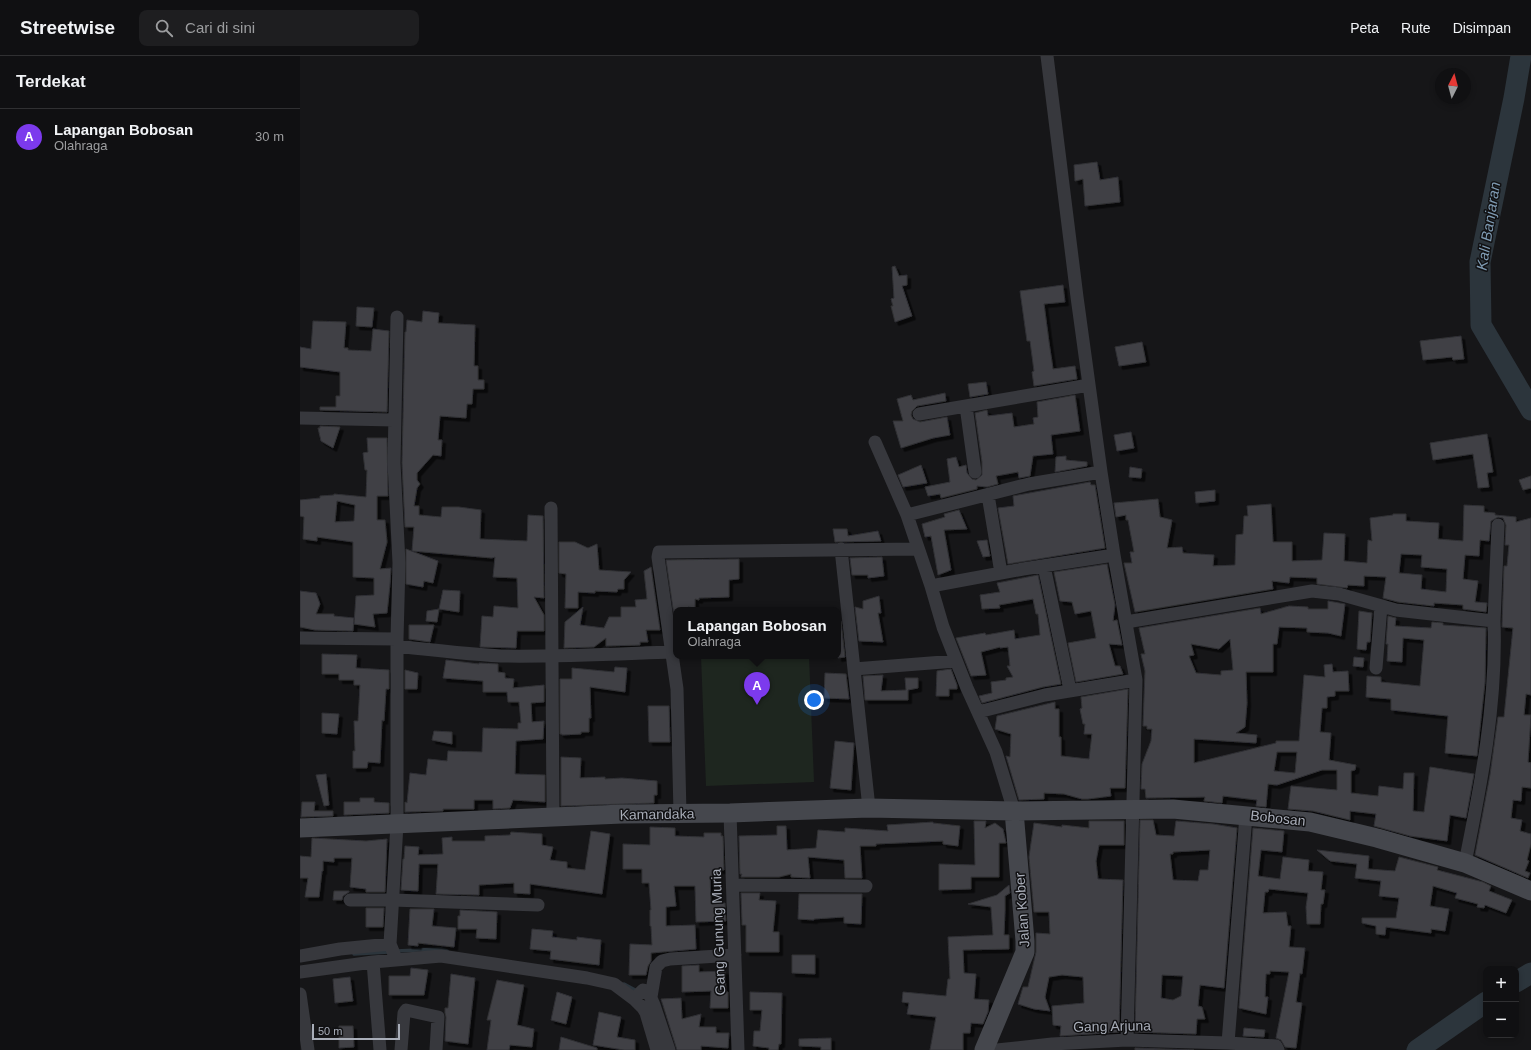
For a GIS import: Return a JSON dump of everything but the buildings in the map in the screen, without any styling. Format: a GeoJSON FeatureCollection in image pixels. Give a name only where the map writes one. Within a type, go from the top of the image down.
{"type":"FeatureCollection","features":[{"type":"Feature","properties":{"kind":"street"},"geometry":{"type":"LineString","coordinates":[[1047,56],[1077,297],[1101,472],[1136,680],[1132,810],[1130,1043]]}},
{"type":"Feature","properties":{"kind":"street"},"geometry":{"type":"LineString","coordinates":[[393,951],[392,900],[397,824],[397,642],[399,563],[394,463],[397,317]]}},
{"type":"Feature","properties":{"kind":"street"},"geometry":{"type":"LineString","coordinates":[[919,414],[1089,385]]}},
{"type":"Feature","properties":{"kind":"street"},"geometry":{"type":"LineString","coordinates":[[966,406],[975,472]]}},
{"type":"Feature","properties":{"kind":"street"},"geometry":{"type":"LineString","coordinates":[[300,418],[394,420]]}},
{"type":"Feature","properties":{"kind":"street"},"geometry":{"type":"LineString","coordinates":[[875,442],[907,515],[943,627],[967,688],[996,752],[1014,811]]}},
{"type":"Feature","properties":{"kind":"street"},"geometry":{"type":"LineString","coordinates":[[907,515],[1029,484],[1101,472]]}},
{"type":"Feature","properties":{"kind":"street"},"geometry":{"type":"LineString","coordinates":[[988,495],[1001,573]]}},
{"type":"Feature","properties":{"kind":"street"},"geometry":{"type":"LineString","coordinates":[[551,508],[553,817]]}},
{"type":"Feature","properties":{"kind":"street"},"geometry":{"type":"LineString","coordinates":[[1465,863],[1480,787],[1493,690],[1498,525]]}},
{"type":"Feature","properties":{"kind":"street"},"geometry":{"type":"LineString","coordinates":[[841,549],[869,808]]}},
{"type":"Feature","properties":{"kind":"street"},"geometry":{"type":"LineString","coordinates":[[680,813],[677,689],[658,558],[660,551],[918,549]]}},
{"type":"Feature","properties":{"kind":"street"},"geometry":{"type":"LineString","coordinates":[[931,586],[1114,555]]}},
{"type":"Feature","properties":{"kind":"street"},"geometry":{"type":"LineString","coordinates":[[1044,566],[1070,690]]}},
{"type":"Feature","properties":{"kind":"street"},"geometry":{"type":"LineString","coordinates":[[1126,622],[1312,591],[1339,594],[1396,610],[1494,621]]}},
{"type":"Feature","properties":{"kind":"street"},"geometry":{"type":"LineString","coordinates":[[1376,668],[1381,606]]}},
{"type":"Feature","properties":{"kind":"street"},"geometry":{"type":"LineString","coordinates":[[300,638],[397,642],[499,656],[552,657],[672,652]]}},
{"type":"Feature","properties":{"kind":"street"},"geometry":{"type":"LineString","coordinates":[[854,669],[956,661]]}},
{"type":"Feature","properties":{"kind":"street"},"geometry":{"type":"LineString","coordinates":[[978,712],[1045,695],[1136,680]]}},
{"type":"Feature","properties":{"kind":"street","name":"Kamandaka"},"geometry":{"type":"LineString","coordinates":[[300,828],[622,814],[869,808],[1014,811]]}},
{"type":"Feature","properties":{"kind":"street","name":"Bobosan"},"geometry":{"type":"LineString","coordinates":[[1014,811],[1173,809],[1310,822],[1377,838],[1465,863],[1531,891]]}},
{"type":"Feature","properties":{"kind":"street","name":"Jalan Kober"},"geometry":{"type":"LineString","coordinates":[[984,1050],[1025,952],[1014,811]]}},
{"type":"Feature","properties":{"kind":"street","name":"Gang Gunung Muria"},"geometry":{"type":"LineString","coordinates":[[730,812],[738,1050]]}},
{"type":"Feature","properties":{"kind":"street"},"geometry":{"type":"LineString","coordinates":[[1228,1043],[1246,815]]}},
{"type":"Feature","properties":{"kind":"street"},"geometry":{"type":"LineString","coordinates":[[733,885],[866,886]]}},
{"type":"Feature","properties":{"kind":"street"},"geometry":{"type":"LineString","coordinates":[[350,900],[538,905]]}},
{"type":"Feature","properties":{"kind":"street"},"geometry":{"type":"LineString","coordinates":[[300,956],[340,949],[393,951],[441,956],[587,978],[614,984],[641,996],[669,1050]]}},
{"type":"Feature","properties":{"kind":"street"},"geometry":{"type":"LineString","coordinates":[[300,972],[373,962],[393,951]]}},
{"type":"Feature","properties":{"kind":"street"},"geometry":{"type":"LineString","coordinates":[[657,1050],[643,1008],[641,996],[656,967],[662,961],[670,959],[735,955]]}},
{"type":"Feature","properties":{"kind":"street"},"geometry":{"type":"LineString","coordinates":[[373,962],[380,1050]]}},
{"type":"Feature","properties":{"kind":"street"},"geometry":{"type":"LineString","coordinates":[[300,994],[308,1050]]}},
{"type":"Feature","properties":{"kind":"street"},"geometry":{"type":"LineString","coordinates":[[401,1050],[404,1013],[406,1010],[438,1017],[436,1050]]}},
{"type":"Feature","properties":{"kind":"street","name":"Gang Arjuna"},"geometry":{"type":"LineString","coordinates":[[997,1050],[1052,1044],[1130,1043],[1182,1046],[1228,1043],[1276,1046],[1278,1050]]}},
{"type":"Feature","properties":{"kind":"shaded area"},"geometry":{"type":"Polygon","coordinates":[[[701,659],[809,659],[814,782],[706,786],[701,659]]]}},
{"type":"Feature","properties":{"kind":"waterway","name":"Kali Banjaran"},"geometry":{"type":"LineString","coordinates":[[1521,56],[1514,98],[1480,262],[1481,325],[1531,410]]}},
{"type":"Feature","properties":{"kind":"waterway"},"geometry":{"type":"LineString","coordinates":[[396,951],[441,949],[447,951]]}},
{"type":"Feature","properties":{"kind":"waterway"},"geometry":{"type":"LineString","coordinates":[[354,954],[389,952]]}},
{"type":"Feature","properties":{"kind":"waterway","name":"Kali Banjaran"},"geometry":{"type":"LineString","coordinates":[[1519,980],[1531,973]]}},
{"type":"Feature","properties":{"kind":"waterway"},"geometry":{"type":"LineString","coordinates":[[624,984],[637,991]]}},
{"type":"Feature","properties":{"kind":"waterway","name":"Kali Banjaran"},"geometry":{"type":"LineString","coordinates":[[1417,1050],[1483,1004]]}},
{"type":"Feature","properties":{"kind":"place","name":"Lapangan Bobosan"},"geometry":{"type":"Point","coordinates":[757,705]}}]}
